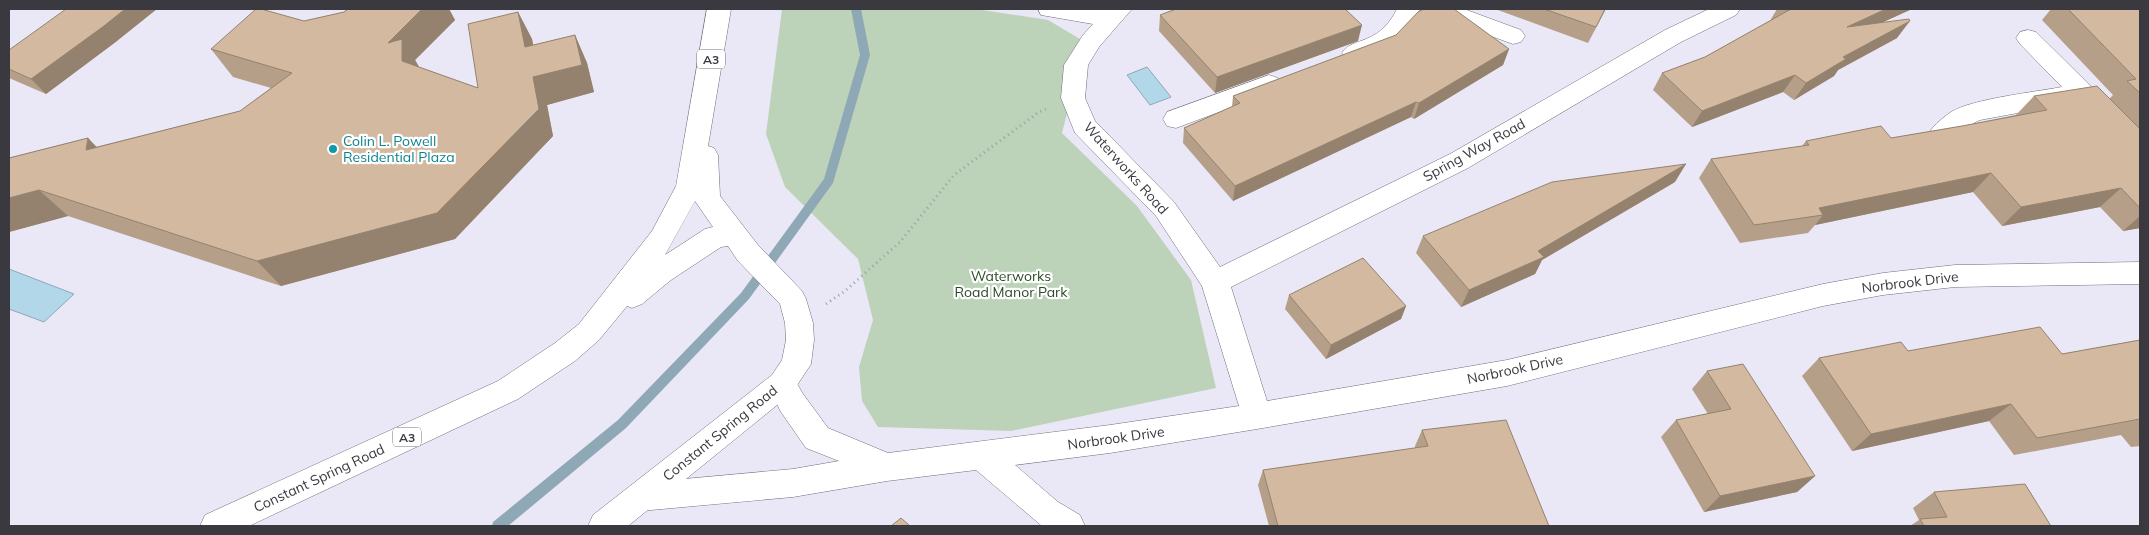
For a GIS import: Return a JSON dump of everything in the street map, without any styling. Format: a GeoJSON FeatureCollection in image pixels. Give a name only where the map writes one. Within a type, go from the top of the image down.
{"type":"FeatureCollection","features":[{"type":"Feature","properties":{"kind":"street","name":"Constant Spring Road"},"geometry":{"type":"LineString","coordinates":[[216,526],[508,390],[565,352],[589,332],[662,239],[689,186],[719,9]]}},
{"type":"Feature","properties":{"kind":"street"},"geometry":{"type":"LineString","coordinates":[[1049,9],[1116,14]]}},
{"type":"Feature","properties":{"kind":"street"},"geometry":{"type":"LineString","coordinates":[[1329,62],[1383,42],[1403,22],[1408,9]]}},
{"type":"Feature","properties":{"kind":"street"},"geometry":{"type":"LineString","coordinates":[[1441,9],[1513,36]]}},
{"type":"Feature","properties":{"kind":"street","name":"Spring Way Road"},"geometry":{"type":"LineString","coordinates":[[1215,282],[1460,161],[1674,36],[1728,9]]}},
{"type":"Feature","properties":{"kind":"street","name":"Waterworks Road"},"geometry":{"type":"LineString","coordinates":[[1116,14],[1091,41],[1076,65],[1073,98],[1084,126],[1165,209],[1215,282],[1257,416]]}},
{"type":"Feature","properties":{"kind":"street"},"geometry":{"type":"LineString","coordinates":[[2028,38],[2140,150]]}},
{"type":"Feature","properties":{"kind":"street"},"geometry":{"type":"LineString","coordinates":[[1176,119],[1293,76]]}},
{"type":"Feature","properties":{"kind":"street"},"geometry":{"type":"LineString","coordinates":[[1939,137],[1960,118],[1976,112],[2082,91]]}},
{"type":"Feature","properties":{"kind":"street","name":"Constant Spring Road"},"geometry":{"type":"LineString","coordinates":[[604,526],[782,384],[796,364],[800,340],[799,323],[792,299],[777,286],[740,244],[707,198],[703,110]]}},
{"type":"Feature","properties":{"kind":"street"},"geometry":{"type":"LineString","coordinates":[[589,332],[661,272],[715,237],[740,244]]}},
{"type":"Feature","properties":{"kind":"street","name":"Norbrook Drive"},"geometry":{"type":"LineString","coordinates":[[640,497],[793,483],[887,468],[1110,439],[1257,416],[1507,373],[1823,295],[1883,284],[1956,276],[2140,274]]}},
{"type":"Feature","properties":{"kind":"street"},"geometry":{"type":"LineString","coordinates":[[782,384],[792,403],[817,438],[887,468]]}},
{"type":"Feature","properties":{"kind":"street"},"geometry":{"type":"LineString","coordinates":[[983,456],[1047,512],[1069,526]]}},
{"type":"Feature","properties":{"kind":"path"},"geometry":{"type":"LineString","coordinates":[[799,323],[844,291],[900,242],[954,175],[1039,112],[1073,98]]}},
{"type":"Feature","properties":{"kind":"green space","name":"Waterworks Road Manor Park"},"geometry":{"type":"Polygon","coordinates":[[[782,9],[976,9],[1048,20],[1085,42],[1062,133],[1137,206],[1191,280],[1216,388],[1011,431],[878,427],[862,401],[859,367],[873,320],[858,259],[785,187],[766,134],[782,9]]]}},
{"type":"Feature","properties":{"kind":"water"},"geometry":{"type":"Polygon","coordinates":[[[1147,67],[1171,97],[1150,105],[1127,75],[1147,67]]]}},
{"type":"Feature","properties":{"kind":"water"},"geometry":{"type":"Polygon","coordinates":[[[9,269],[74,294],[44,322],[9,309],[9,269]]]}},
{"type":"Feature","properties":{"kind":"building"},"geometry":{"type":"Polygon","coordinates":[[[66,9],[125,9],[31,79],[9,69],[9,50],[66,9]]]}},
{"type":"Feature","properties":{"kind":"building","name":"Colin L. Powell Residential Plaza"},"geometry":{"type":"Polygon","coordinates":[[[256,9],[304,21],[344,12],[348,9],[422,9],[388,43],[402,39],[402,61],[478,88],[468,24],[518,12],[525,47],[575,35],[582,65],[533,77],[539,109],[437,213],[257,261],[39,190],[9,198],[9,158],[88,138],[86,150],[240,111],[292,73],[211,49],[256,9]]]}},
{"type":"Feature","properties":{"kind":"building"},"geometry":{"type":"Polygon","coordinates":[[[1176,9],[1345,9],[1362,25],[1217,77],[1160,15],[1176,9]]]}},
{"type":"Feature","properties":{"kind":"building"},"geometry":{"type":"Polygon","coordinates":[[[1424,9],[1454,9],[1509,49],[1419,103],[1416,102],[1235,186],[1184,128],[1240,103],[1233,96],[1396,35],[1418,12],[1424,9]]]}},
{"type":"Feature","properties":{"kind":"building"},"geometry":{"type":"Polygon","coordinates":[[[1544,9],[1605,9],[1596,27],[1544,9]]]}},
{"type":"Feature","properties":{"kind":"building"},"geometry":{"type":"Polygon","coordinates":[[[1791,9],[1886,9],[1847,27],[1909,19],[1910,21],[1843,57],[1846,59],[1806,83],[1795,75],[1702,111],[1662,73],[1705,57],[1791,9]]]}},
{"type":"Feature","properties":{"kind":"building"},"geometry":{"type":"Polygon","coordinates":[[[2068,9],[2140,9],[2140,93],[2127,81],[2136,79],[2068,9]]]}},
{"type":"Feature","properties":{"kind":"building"},"geometry":{"type":"Polygon","coordinates":[[[2097,86],[2140,129],[2140,208],[2121,188],[2021,207],[1991,173],[1819,208],[1823,215],[1754,225],[1711,159],[1809,145],[1806,141],[1881,126],[1891,138],[2047,110],[2034,96],[2097,86]]]}},
{"type":"Feature","properties":{"kind":"building"},"geometry":{"type":"Polygon","coordinates":[[[1686,164],[1538,251],[1544,257],[1469,290],[1423,236],[1552,182],[1686,164]]]}},
{"type":"Feature","properties":{"kind":"building"},"geometry":{"type":"Polygon","coordinates":[[[1363,258],[1406,306],[1331,345],[1289,295],[1363,258]]]}},
{"type":"Feature","properties":{"kind":"building"},"geometry":{"type":"Polygon","coordinates":[[[2040,327],[2062,354],[2140,340],[2140,419],[2037,438],[2011,404],[1871,434],[1819,358],[1901,342],[1908,351],[2040,327]]]}},
{"type":"Feature","properties":{"kind":"building"},"geometry":{"type":"Polygon","coordinates":[[[1743,364],[1815,476],[1720,496],[1676,420],[1731,409],[1707,371],[1743,364]]]}},
{"type":"Feature","properties":{"kind":"building"},"geometry":{"type":"Polygon","coordinates":[[[1506,420],[1549,526],[1278,526],[1263,470],[1428,446],[1422,430],[1506,420]]]}},
{"type":"Feature","properties":{"kind":"building"},"geometry":{"type":"Polygon","coordinates":[[[2025,484],[2051,526],[1924,526],[1920,519],[1947,517],[1934,492],[2025,484]]]}},
{"type":"Feature","properties":{"kind":"building"},"geometry":{"type":"Polygon","coordinates":[[[901,518],[910,526],[891,526],[901,518]]]}},
{"type":"Feature","properties":{"kind":"waterway"},"geometry":{"type":"LineString","coordinates":[[498,526],[622,424],[745,296],[829,180],[865,55],[856,9]]}},
{"type":"Feature","properties":{"kind":"place","name":"Colin L. Powell Residential Plaza"},"geometry":{"type":"Point","coordinates":[333,149]}}]}
